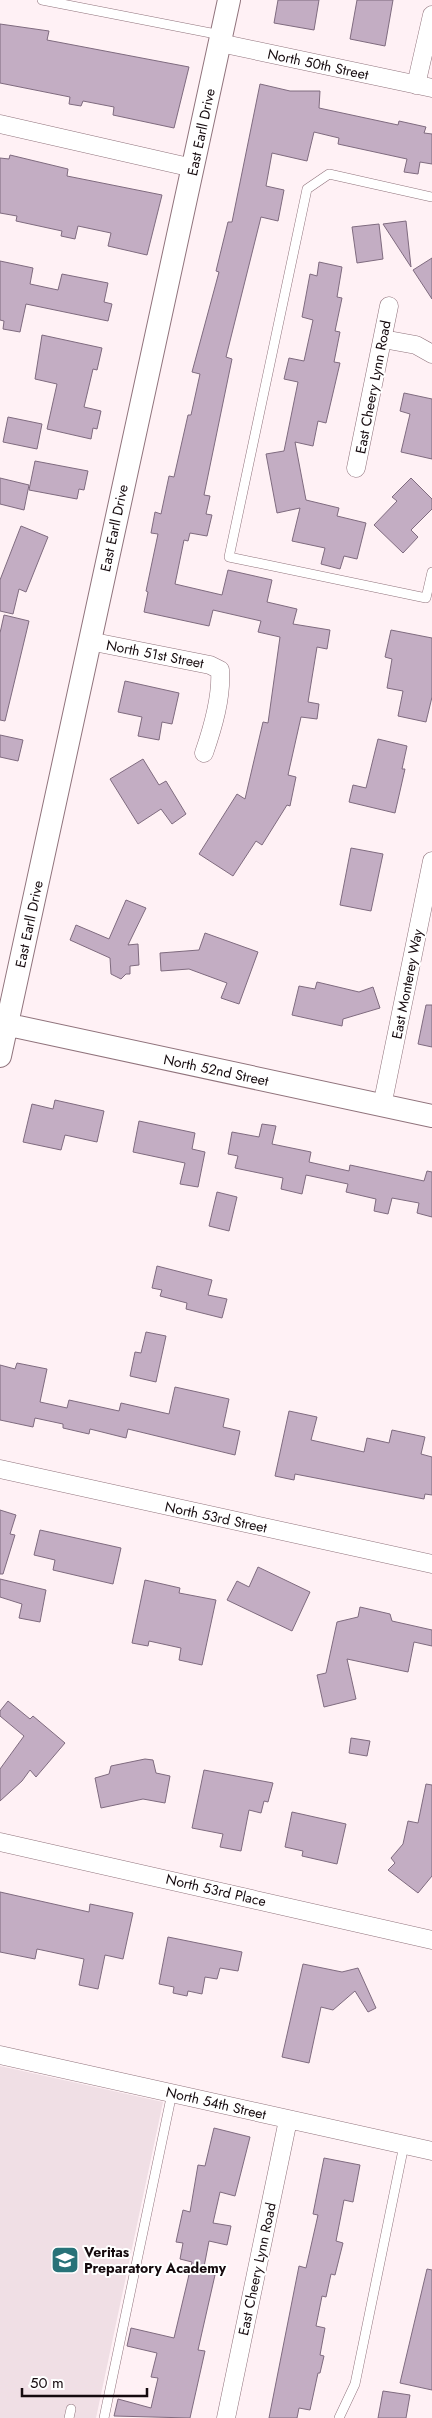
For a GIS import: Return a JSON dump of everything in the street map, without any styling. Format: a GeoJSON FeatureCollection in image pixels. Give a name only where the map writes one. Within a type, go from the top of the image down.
{"type":"FeatureCollection","features":[{"type":"Feature","properties":{"kind":"street","name":"East Earll Drive"},"geometry":{"type":"LineString","coordinates":[[0,1056],[4,1024],[229,0]]}},
{"type":"Feature","properties":{"kind":"street","name":"North 50th Street"},"geometry":{"type":"LineString","coordinates":[[221,39],[424,86],[432,14]]}},
{"type":"Feature","properties":{"kind":"street"},"geometry":{"type":"LineString","coordinates":[[0,124],[193,168]]}},
{"type":"Feature","properties":{"kind":"street","name":"East Cheery Lynn Road"},"geometry":{"type":"LineString","coordinates":[[356,468],[389,306]]}},
{"type":"Feature","properties":{"kind":"street"},"geometry":{"type":"LineString","coordinates":[[383,340],[416,346],[432,354]]}},
{"type":"Feature","properties":{"kind":"street","name":"North 51st Street"},"geometry":{"type":"LineString","coordinates":[[89,641],[210,665],[220,670],[221,681],[212,727],[204,753]]}},
{"type":"Feature","properties":{"kind":"street","name":"East Monterey Way"},"geometry":{"type":"LineString","coordinates":[[382,1106],[432,861]]}},
{"type":"Feature","properties":{"kind":"street","name":"North 52nd Street"},"geometry":{"type":"LineString","coordinates":[[4,1024],[432,1116]]}},
{"type":"Feature","properties":{"kind":"street","name":"North 53rd Street"},"geometry":{"type":"LineString","coordinates":[[0,1469],[432,1564]]}},
{"type":"Feature","properties":{"kind":"street","name":"North 53rd Place"},"geometry":{"type":"LineString","coordinates":[[0,1842],[432,1940]]}},
{"type":"Feature","properties":{"kind":"street","name":"North 54th Street"},"geometry":{"type":"LineString","coordinates":[[0,2055],[432,2151]]}},
{"type":"Feature","properties":{"kind":"street","name":"East Cheery Lynn Road"},"geometry":{"type":"LineString","coordinates":[[226,2418],[288,2120]]}},
{"type":"Feature","properties":{"kind":"lane"},"geometry":{"type":"LineString","coordinates":[[42,0],[221,39]]}},
{"type":"Feature","properties":{"kind":"lane"},"geometry":{"type":"LineString","coordinates":[[432,197],[329,174],[307,189],[229,557],[426,598],[432,572]]}},
{"type":"Feature","properties":{"kind":"lane"},"geometry":{"type":"LineString","coordinates":[[104,2418],[172,2093]]}},
{"type":"Feature","properties":{"kind":"lane"},"geometry":{"type":"LineString","coordinates":[[339,2418],[355,2384],[404,2145]]}},
{"type":"Feature","properties":{"kind":"shaded area","name":"Veritas Preparatory Academy"},"geometry":{"type":"Polygon","coordinates":[[[0,2066],[163,2102],[96,2418],[0,2418],[0,2066]]]}},
{"type":"Feature","properties":{"kind":"building"},"geometry":{"type":"Polygon","coordinates":[[[278,0],[319,0],[314,30],[274,23],[278,0]]]}},
{"type":"Feature","properties":{"kind":"building"},"geometry":{"type":"Polygon","coordinates":[[[357,0],[393,0],[385,46],[350,39],[357,0]]]}},
{"type":"Feature","properties":{"kind":"building"},"geometry":{"type":"Polygon","coordinates":[[[0,24],[49,31],[47,40],[189,67],[174,128],[113,115],[114,107],[83,101],[81,106],[69,104],[70,97],[0,83],[0,24]]]}},
{"type":"Feature","properties":{"kind":"building"},"geometry":{"type":"Polygon","coordinates":[[[260,84],[290,91],[320,91],[319,108],[398,125],[399,121],[426,127],[424,133],[432,134],[432,164],[420,162],[418,174],[404,172],[407,159],[338,144],[339,138],[314,132],[307,161],[272,153],[266,186],[284,190],[278,221],[261,217],[226,357],[232,359],[204,495],[210,496],[206,514],[212,515],[207,536],[190,533],[188,541],[184,540],[175,584],[222,595],[228,570],[272,580],[267,602],[297,609],[293,624],[330,630],[327,649],[317,647],[308,702],[319,704],[317,719],[301,717],[288,775],[296,777],[290,806],[287,805],[262,845],[256,841],[233,876],[199,854],[237,794],[245,799],[263,722],[268,723],[280,637],[258,632],[261,621],[213,610],[209,626],[144,612],[148,592],[146,591],[158,534],[151,533],[155,512],[161,514],[169,476],[174,477],[188,415],[191,415],[200,374],[192,372],[219,272],[216,271],[228,222],[232,222],[260,84]]]}},
{"type":"Feature","properties":{"kind":"building"},"geometry":{"type":"Polygon","coordinates":[[[10,155],[68,169],[67,176],[162,195],[147,255],[108,246],[111,233],[78,226],[75,239],[61,236],[62,231],[16,221],[17,216],[0,213],[0,158],[9,159],[10,155]]]}},
{"type":"Feature","properties":{"kind":"building"},"geometry":{"type":"Polygon","coordinates":[[[406,221],[411,267],[383,224],[406,221]]]}},
{"type":"Feature","properties":{"kind":"building"},"geometry":{"type":"Polygon","coordinates":[[[379,224],[383,259],[357,263],[352,227],[379,224]]]}},
{"type":"Feature","properties":{"kind":"building"},"geometry":{"type":"Polygon","coordinates":[[[432,258],[432,299],[413,270],[432,258]]]}},
{"type":"Feature","properties":{"kind":"building"},"geometry":{"type":"Polygon","coordinates":[[[0,261],[33,268],[30,284],[58,290],[62,274],[108,283],[104,302],[112,304],[108,321],[26,304],[20,332],[3,329],[4,321],[0,320],[0,261]]]}},
{"type":"Feature","properties":{"kind":"building"},"geometry":{"type":"Polygon","coordinates":[[[319,262],[342,267],[337,297],[342,298],[335,331],[340,332],[334,362],[340,363],[326,423],[318,421],[313,446],[295,442],[306,500],[339,508],[337,516],[366,523],[357,559],[344,556],[340,569],[321,564],[325,548],[292,541],[300,508],[277,513],[266,454],[284,451],[298,382],[284,379],[289,358],[304,361],[313,320],[302,317],[310,274],[317,276],[319,262]]]}},
{"type":"Feature","properties":{"kind":"building"},"geometry":{"type":"Polygon","coordinates":[[[42,335],[102,348],[97,370],[93,369],[84,407],[101,411],[97,429],[93,428],[91,439],[47,429],[57,384],[35,379],[42,335]]]}},
{"type":"Feature","properties":{"kind":"building"},"geometry":{"type":"Polygon","coordinates":[[[404,393],[432,399],[432,459],[401,452],[410,414],[400,411],[404,393]]]}},
{"type":"Feature","properties":{"kind":"building"},"geometry":{"type":"Polygon","coordinates":[[[8,417],[42,424],[37,449],[3,442],[8,417]]]}},
{"type":"Feature","properties":{"kind":"building"},"geometry":{"type":"Polygon","coordinates":[[[35,461],[88,471],[84,490],[79,489],[77,499],[29,490],[35,461]]]}},
{"type":"Feature","properties":{"kind":"building"},"geometry":{"type":"Polygon","coordinates":[[[0,478],[29,485],[24,510],[0,504],[0,478]]]}},
{"type":"Feature","properties":{"kind":"building"},"geometry":{"type":"Polygon","coordinates":[[[411,478],[432,499],[432,509],[411,530],[418,537],[403,553],[374,525],[397,501],[392,497],[411,478]]]}},
{"type":"Feature","properties":{"kind":"building"},"geometry":{"type":"Polygon","coordinates":[[[21,526],[48,537],[26,592],[19,589],[13,614],[0,611],[0,580],[21,526]]]}},
{"type":"Feature","properties":{"kind":"building"},"geometry":{"type":"Polygon","coordinates":[[[4,615],[29,621],[5,721],[0,720],[0,633],[4,615]]]}},
{"type":"Feature","properties":{"kind":"building"},"geometry":{"type":"Polygon","coordinates":[[[391,630],[432,638],[432,697],[426,722],[398,716],[403,691],[387,688],[392,659],[385,657],[391,630]]]}},
{"type":"Feature","properties":{"kind":"building"},"geometry":{"type":"Polygon","coordinates":[[[125,681],[179,693],[172,724],[162,722],[159,740],[138,736],[142,717],[118,712],[125,681]]]}},
{"type":"Feature","properties":{"kind":"building"},"geometry":{"type":"Polygon","coordinates":[[[0,735],[23,740],[18,761],[0,757],[0,735]]]}},
{"type":"Feature","properties":{"kind":"building"},"geometry":{"type":"Polygon","coordinates":[[[378,739],[407,746],[402,769],[405,769],[395,813],[349,802],[353,785],[366,788],[378,739]]]}},
{"type":"Feature","properties":{"kind":"building"},"geometry":{"type":"Polygon","coordinates":[[[143,759],[159,785],[166,781],[186,814],[172,824],[161,809],[138,824],[110,779],[143,759]]]}},
{"type":"Feature","properties":{"kind":"building"},"geometry":{"type":"Polygon","coordinates":[[[351,848],[383,854],[371,911],[340,905],[351,848]]]}},
{"type":"Feature","properties":{"kind":"building"},"geometry":{"type":"Polygon","coordinates":[[[126,900],[146,908],[128,945],[138,944],[139,965],[130,966],[130,974],[126,974],[121,979],[111,974],[110,958],[70,940],[76,925],[109,939],[126,900]]]}},
{"type":"Feature","properties":{"kind":"building"},"geometry":{"type":"Polygon","coordinates":[[[205,933],[258,952],[239,1004],[221,998],[227,983],[189,969],[161,971],[160,953],[199,950],[205,933]]]}},
{"type":"Feature","properties":{"kind":"building"},"geometry":{"type":"Polygon","coordinates":[[[317,982],[359,992],[373,987],[380,1008],[343,1019],[342,1026],[292,1015],[299,986],[315,989],[317,982]]]}},
{"type":"Feature","properties":{"kind":"building"},"geometry":{"type":"Polygon","coordinates":[[[426,1005],[432,1005],[432,1047],[418,1044],[426,1005]]]}},
{"type":"Feature","properties":{"kind":"building"},"geometry":{"type":"Polygon","coordinates":[[[55,1100],[104,1111],[97,1142],[65,1135],[61,1150],[23,1142],[32,1104],[53,1109],[55,1100]]]}},
{"type":"Feature","properties":{"kind":"building"},"geometry":{"type":"Polygon","coordinates":[[[139,1121],[195,1133],[192,1149],[205,1152],[198,1187],[180,1184],[185,1163],[133,1152],[139,1121]]]}},
{"type":"Feature","properties":{"kind":"building"},"geometry":{"type":"Polygon","coordinates":[[[262,1124],[276,1126],[272,1144],[311,1152],[309,1162],[349,1171],[350,1165],[424,1181],[427,1171],[432,1172],[432,1217],[417,1213],[419,1203],[392,1198],[388,1214],[374,1211],[376,1199],[346,1192],[348,1184],[306,1175],[302,1194],[281,1189],[283,1178],[235,1168],[238,1156],[228,1154],[232,1132],[259,1137],[262,1124]]]}},
{"type":"Feature","properties":{"kind":"building"},"geometry":{"type":"Polygon","coordinates":[[[217,1192],[237,1197],[229,1231],[209,1226],[217,1192]]]}},
{"type":"Feature","properties":{"kind":"building"},"geometry":{"type":"Polygon","coordinates":[[[157,1266],[212,1280],[208,1295],[227,1299],[222,1318],[186,1309],[187,1303],[160,1296],[162,1290],[152,1288],[157,1266]]]}},
{"type":"Feature","properties":{"kind":"building"},"geometry":{"type":"Polygon","coordinates":[[[146,1332],[166,1336],[156,1382],[130,1376],[135,1352],[141,1353],[146,1332]]]}},
{"type":"Feature","properties":{"kind":"building"},"geometry":{"type":"Polygon","coordinates":[[[17,1363],[47,1369],[40,1402],[67,1408],[69,1400],[119,1411],[121,1403],[169,1414],[175,1387],[229,1399],[223,1427],[240,1431],[235,1455],[128,1429],[126,1438],[90,1429],[89,1434],[63,1428],[63,1424],[35,1418],[33,1427],[0,1420],[0,1365],[15,1369],[17,1363]]]}},
{"type":"Feature","properties":{"kind":"building"},"geometry":{"type":"Polygon","coordinates":[[[289,1411],[317,1417],[311,1440],[364,1452],[367,1438],[389,1443],[392,1430],[425,1437],[421,1454],[432,1457],[432,1495],[425,1494],[424,1499],[295,1474],[294,1480],[275,1476],[289,1411]]]}},
{"type":"Feature","properties":{"kind":"building"},"geometry":{"type":"Polygon","coordinates":[[[0,1510],[16,1515],[10,1534],[15,1535],[3,1574],[0,1574],[0,1510]]]}},
{"type":"Feature","properties":{"kind":"building"},"geometry":{"type":"Polygon","coordinates":[[[40,1530],[121,1548],[113,1584],[53,1570],[55,1560],[34,1555],[40,1530]]]}},
{"type":"Feature","properties":{"kind":"building"},"geometry":{"type":"Polygon","coordinates":[[[258,1567],[310,1592],[292,1631],[227,1600],[237,1581],[249,1587],[258,1567]]]}},
{"type":"Feature","properties":{"kind":"building"},"geometry":{"type":"Polygon","coordinates":[[[0,1579],[46,1590],[40,1622],[19,1618],[22,1604],[0,1597],[0,1579]]]}},
{"type":"Feature","properties":{"kind":"building"},"geometry":{"type":"Polygon","coordinates":[[[145,1580],[180,1588],[179,1593],[216,1600],[202,1665],[179,1660],[181,1648],[149,1641],[148,1646],[132,1643],[145,1580]]]}},
{"type":"Feature","properties":{"kind":"building"},"geometry":{"type":"Polygon","coordinates":[[[360,1607],[390,1614],[392,1621],[432,1630],[432,1646],[414,1642],[408,1672],[347,1659],[356,1699],[324,1707],[317,1675],[326,1673],[337,1622],[358,1617],[360,1607]]]}},
{"type":"Feature","properties":{"kind":"building"},"geometry":{"type":"Polygon","coordinates":[[[8,1701],[30,1719],[33,1716],[65,1743],[36,1777],[30,1770],[22,1781],[0,1801],[0,1769],[24,1736],[0,1716],[0,1711],[8,1701]]]}},
{"type":"Feature","properties":{"kind":"building"},"geometry":{"type":"Polygon","coordinates":[[[351,1738],[370,1741],[367,1756],[349,1753],[351,1738]]]}},
{"type":"Feature","properties":{"kind":"building"},"geometry":{"type":"Polygon","coordinates":[[[145,1759],[153,1760],[156,1773],[170,1776],[165,1803],[143,1799],[101,1808],[95,1778],[109,1774],[111,1766],[145,1759]]]}},
{"type":"Feature","properties":{"kind":"building"},"geometry":{"type":"Polygon","coordinates":[[[204,1770],[273,1783],[268,1802],[264,1801],[261,1813],[249,1810],[241,1851],[220,1847],[223,1834],[192,1828],[204,1770]]]}},
{"type":"Feature","properties":{"kind":"building"},"geometry":{"type":"Polygon","coordinates":[[[426,1784],[432,1785],[432,1876],[418,1893],[388,1870],[395,1863],[391,1858],[403,1844],[408,1821],[418,1823],[426,1784]]]}},
{"type":"Feature","properties":{"kind":"building"},"geometry":{"type":"Polygon","coordinates":[[[292,1812],[346,1824],[337,1864],[302,1856],[303,1851],[285,1847],[292,1812]]]}},
{"type":"Feature","properties":{"kind":"building"},"geometry":{"type":"Polygon","coordinates":[[[0,1892],[89,1912],[90,1904],[133,1913],[123,1959],[105,1955],[98,1989],[79,1985],[84,1959],[37,1949],[35,1959],[0,1952],[0,1892]]]}},
{"type":"Feature","properties":{"kind":"building"},"geometry":{"type":"Polygon","coordinates":[[[168,1937],[242,1952],[238,1971],[220,1968],[217,1979],[205,1977],[202,1994],[188,1991],[187,1996],[173,1993],[174,1987],[159,1984],[168,1937]]]}},
{"type":"Feature","properties":{"kind":"building"},"geometry":{"type":"Polygon","coordinates":[[[303,1964],[342,1972],[358,1968],[376,2008],[368,2012],[355,1991],[333,2010],[321,2007],[309,2063],[282,2057],[303,1964]]]}},
{"type":"Feature","properties":{"kind":"building"},"geometry":{"type":"Polygon","coordinates":[[[214,2128],[250,2137],[235,2196],[220,2192],[213,2223],[231,2226],[227,2245],[209,2241],[203,2272],[215,2275],[198,2350],[205,2351],[190,2418],[114,2416],[118,2399],[151,2408],[158,2378],[151,2377],[157,2353],[127,2346],[131,2328],[174,2338],[192,2262],[180,2259],[183,2243],[176,2242],[183,2210],[190,2212],[198,2165],[205,2166],[214,2128]]]}},
{"type":"Feature","properties":{"kind":"building"},"geometry":{"type":"Polygon","coordinates":[[[324,2158],[360,2165],[353,2202],[344,2200],[336,2241],[343,2243],[335,2275],[331,2274],[326,2297],[322,2296],[316,2326],[325,2328],[320,2355],[324,2356],[320,2373],[318,2373],[310,2410],[299,2408],[297,2418],[269,2418],[299,2266],[306,2268],[318,2215],[313,2214],[324,2158]]]}},
{"type":"Feature","properties":{"kind":"building"},"geometry":{"type":"Polygon","coordinates":[[[427,2269],[432,2270],[432,2390],[400,2383],[427,2269]]]}},
{"type":"Feature","properties":{"kind":"building"},"geometry":{"type":"Polygon","coordinates":[[[383,2391],[410,2395],[406,2418],[378,2418],[383,2391]]]}},
{"type":"Feature","properties":{"kind":"place","name":"Veritas Preparatory Academy"},"geometry":{"type":"Point","coordinates":[65,2260]}}]}
